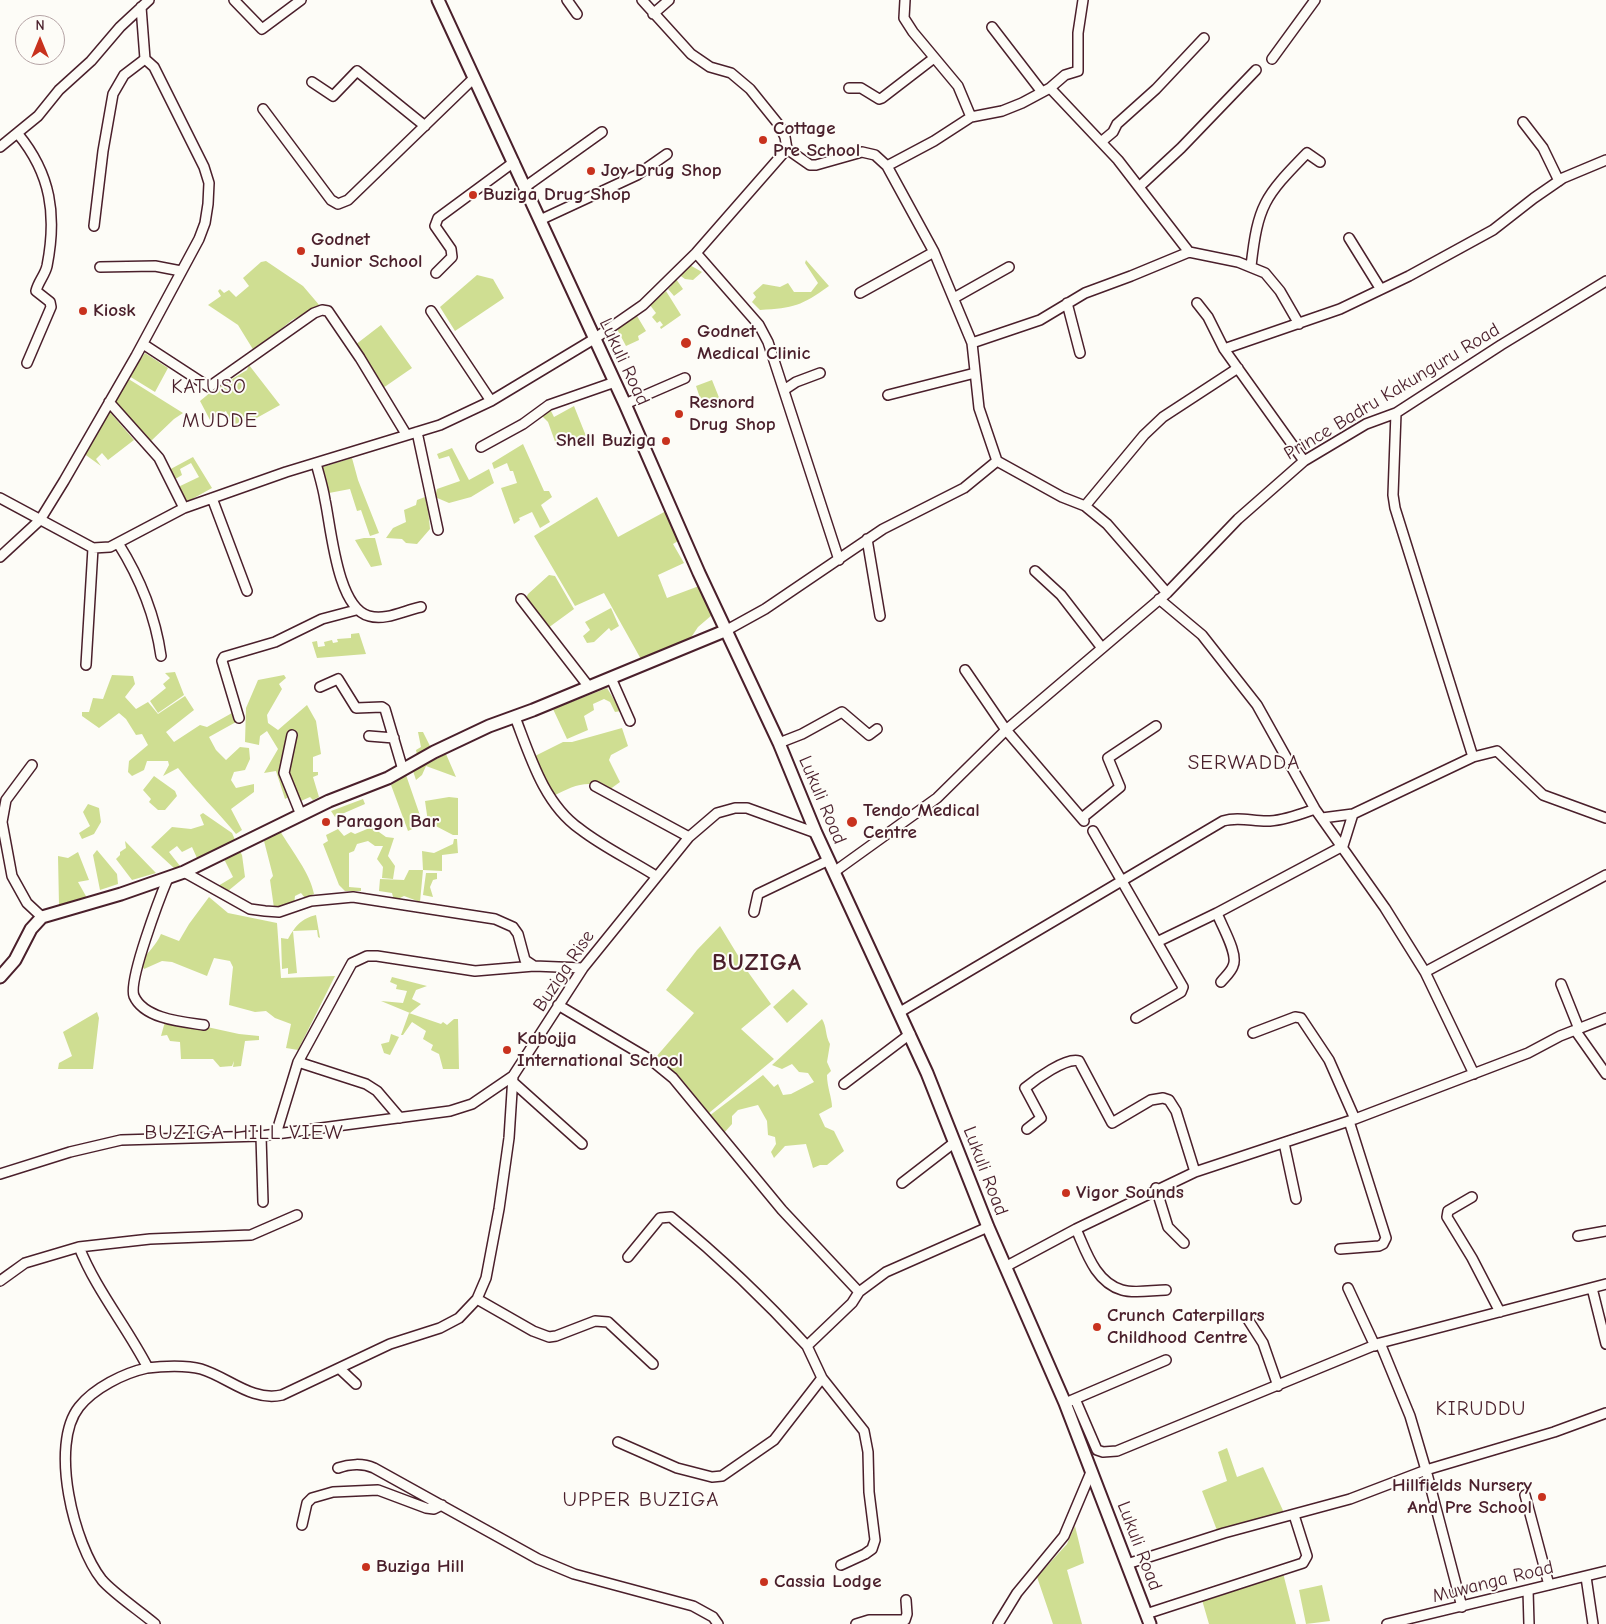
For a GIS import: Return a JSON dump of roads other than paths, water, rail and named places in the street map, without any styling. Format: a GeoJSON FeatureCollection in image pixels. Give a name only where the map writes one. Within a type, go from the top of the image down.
{"type":"FeatureCollection","features":[{"type":"Feature","properties":{"kind":"street"},"geometry":{"type":"LineString","coordinates":[[0,147],[18,134],[149,0]]}},
{"type":"Feature","properties":{"kind":"street"},"geometry":{"type":"LineString","coordinates":[[234,0],[262,29],[301,0]]}},
{"type":"Feature","properties":{"kind":"street","name":"Lukuli Road"},"geometry":{"type":"LineString","coordinates":[[439,0],[625,404],[699,573],[779,744],[816,833],[910,1034],[1005,1267],[1070,1401],[1091,1472],[1148,1619]]}},
{"type":"Feature","properties":{"kind":"street"},"geometry":{"type":"LineString","coordinates":[[566,0],[577,14]]}},
{"type":"Feature","properties":{"kind":"street"},"geometry":{"type":"LineString","coordinates":[[642,0],[691,54],[710,67],[731,73],[745,84],[779,125],[785,137],[787,149],[810,165],[816,166],[862,152],[875,155],[887,166],[934,252],[972,343],[979,408],[997,461],[1062,497],[1085,506],[1107,524],[1167,593]]}},
{"type":"Feature","properties":{"kind":"street"},"geometry":{"type":"LineString","coordinates":[[653,14],[669,0]]}},
{"type":"Feature","properties":{"kind":"street"},"geometry":{"type":"LineString","coordinates":[[905,0],[904,18],[958,86],[971,117]]}},
{"type":"Feature","properties":{"kind":"street"},"geometry":{"type":"LineString","coordinates":[[887,166],[934,141],[971,117],[1002,111],[1046,90],[1065,75],[1078,71],[1078,33],[1083,0]]}},
{"type":"Feature","properties":{"kind":"street"},"geometry":{"type":"LineString","coordinates":[[1272,59],[1316,0]]}},
{"type":"Feature","properties":{"kind":"street"},"geometry":{"type":"LineString","coordinates":[[0,557],[40,520],[142,344],[205,223],[209,183],[204,167],[154,67],[145,59],[141,7]]}},
{"type":"Feature","properties":{"kind":"street"},"geometry":{"type":"LineString","coordinates":[[992,27],[1046,90],[1101,142],[1139,187],[1189,252]]}},
{"type":"Feature","properties":{"kind":"street"},"geometry":{"type":"LineString","coordinates":[[1101,142],[1113,132],[1116,124],[1156,89],[1204,38]]}},
{"type":"Feature","properties":{"kind":"street"},"geometry":{"type":"LineString","coordinates":[[849,88],[861,88],[879,99],[882,98],[934,58]]}},
{"type":"Feature","properties":{"kind":"street"},"geometry":{"type":"LineString","coordinates":[[94,226],[103,150],[113,94],[124,75],[145,59]]}},
{"type":"Feature","properties":{"kind":"street"},"geometry":{"type":"LineString","coordinates":[[1139,187],[1256,70]]}},
{"type":"Feature","properties":{"kind":"street"},"geometry":{"type":"LineString","coordinates":[[312,82],[333,96],[357,71],[425,126]]}},
{"type":"Feature","properties":{"kind":"street"},"geometry":{"type":"LineString","coordinates":[[263,109],[331,200],[338,204],[348,200],[474,78]]}},
{"type":"Feature","properties":{"kind":"street"},"geometry":{"type":"LineString","coordinates":[[1523,122],[1543,148],[1559,181]]}},
{"type":"Feature","properties":{"kind":"street"},"geometry":{"type":"LineString","coordinates":[[525,186],[602,132]]}},
{"type":"Feature","properties":{"kind":"street"},"geometry":{"type":"LineString","coordinates":[[18,134],[28,146],[47,182],[50,206],[47,265],[36,291],[50,302],[51,307],[26,363]]}},
{"type":"Feature","properties":{"kind":"street"},"geometry":{"type":"LineString","coordinates":[[0,498],[93,548],[103,549],[184,508],[316,463],[440,425],[491,401],[594,339],[643,305],[696,253],[787,149]]}},
{"type":"Feature","properties":{"kind":"street"},"geometry":{"type":"LineString","coordinates":[[1251,266],[1255,230],[1260,209],[1271,192],[1307,153],[1320,162]]}},
{"type":"Feature","properties":{"kind":"street"},"geometry":{"type":"LineString","coordinates":[[540,220],[637,176],[667,154]]}},
{"type":"Feature","properties":{"kind":"street"},"geometry":{"type":"LineString","coordinates":[[1224,349],[1340,309],[1380,288],[1409,276],[1493,230],[1559,181],[1606,160]]}},
{"type":"Feature","properties":{"kind":"street"},"geometry":{"type":"LineString","coordinates":[[436,274],[452,257],[451,249],[435,226],[438,218],[514,162]]}},
{"type":"Feature","properties":{"kind":"street"},"geometry":{"type":"LineString","coordinates":[[1349,238],[1380,288]]}},
{"type":"Feature","properties":{"kind":"street"},"geometry":{"type":"LineString","coordinates":[[860,293],[934,252]]}},
{"type":"Feature","properties":{"kind":"street"},"geometry":{"type":"LineString","coordinates":[[972,343],[1040,320],[1085,293],[1189,252],[1251,266],[1265,273],[1280,291],[1299,324]]}},
{"type":"Feature","properties":{"kind":"street"},"geometry":{"type":"LineString","coordinates":[[696,253],[759,325],[768,342],[838,560]]}},
{"type":"Feature","properties":{"kind":"street"},"geometry":{"type":"LineString","coordinates":[[100,267],[155,266],[180,271]]}},
{"type":"Feature","properties":{"kind":"street"},"geometry":{"type":"LineString","coordinates":[[954,298],[1009,268]]}},
{"type":"Feature","properties":{"kind":"street","name":"Prince Badru Kakunguru Road"},"geometry":{"type":"LineString","coordinates":[[834,872],[937,798],[1006,730],[1167,593],[1238,519],[1304,461],[1366,424],[1396,413],[1501,344],[1606,281]]}},
{"type":"Feature","properties":{"kind":"street"},"geometry":{"type":"LineString","coordinates":[[1197,303],[1208,316],[1224,349],[1304,461]]}},
{"type":"Feature","properties":{"kind":"street"},"geometry":{"type":"LineString","coordinates":[[1067,304],[1080,353]]}},
{"type":"Feature","properties":{"kind":"street"},"geometry":{"type":"LineString","coordinates":[[142,344],[209,387],[314,313],[322,310],[328,311],[360,358],[406,434]]}},
{"type":"Feature","properties":{"kind":"street"},"geometry":{"type":"LineString","coordinates":[[431,311],[491,401]]}},
{"type":"Feature","properties":{"kind":"street"},"geometry":{"type":"LineString","coordinates":[[1085,506],[1144,435],[1162,417],[1238,368]]}},
{"type":"Feature","properties":{"kind":"street"},"geometry":{"type":"LineString","coordinates":[[784,390],[796,382],[820,373]]}},
{"type":"Feature","properties":{"kind":"street"},"geometry":{"type":"LineString","coordinates":[[888,395],[975,373]]}},
{"type":"Feature","properties":{"kind":"street"},"geometry":{"type":"LineString","coordinates":[[625,404],[685,378]]}},
{"type":"Feature","properties":{"kind":"street"},"geometry":{"type":"LineString","coordinates":[[481,447],[523,424],[549,406],[615,382]]}},
{"type":"Feature","properties":{"kind":"street"},"geometry":{"type":"LineString","coordinates":[[109,402],[150,445],[159,458],[184,508]]}},
{"type":"Feature","properties":{"kind":"street"},"geometry":{"type":"LineString","coordinates":[[1396,413],[1393,495],[1395,508],[1473,757]]}},
{"type":"Feature","properties":{"kind":"street"},"geometry":{"type":"LineString","coordinates":[[417,432],[438,530]]}},
{"type":"Feature","properties":{"kind":"street"},"geometry":{"type":"LineString","coordinates":[[0,977],[16,960],[31,929],[42,917],[121,894],[184,872],[301,815],[403,770],[489,726],[589,688],[727,630],[765,609],[883,528],[964,488],[997,461]]}},
{"type":"Feature","properties":{"kind":"street"},"geometry":{"type":"LineString","coordinates":[[316,463],[326,500],[336,563],[356,610],[368,616],[378,617],[421,607]]}},
{"type":"Feature","properties":{"kind":"street"},"geometry":{"type":"LineString","coordinates":[[212,498],[247,590]]}},
{"type":"Feature","properties":{"kind":"street"},"geometry":{"type":"LineString","coordinates":[[867,539],[880,616]]}},
{"type":"Feature","properties":{"kind":"street"},"geometry":{"type":"LineString","coordinates":[[118,543],[136,572],[149,602],[161,656]]}},
{"type":"Feature","properties":{"kind":"street"},"geometry":{"type":"LineString","coordinates":[[86,665],[93,548]]}},
{"type":"Feature","properties":{"kind":"street"},"geometry":{"type":"LineString","coordinates":[[1035,571],[1061,595],[1102,648]]}},
{"type":"Feature","properties":{"kind":"street"},"geometry":{"type":"LineString","coordinates":[[521,599],[589,688]]}},
{"type":"Feature","properties":{"kind":"street"},"geometry":{"type":"LineString","coordinates":[[1159,599],[1202,635],[1257,706],[1316,809],[1343,846],[1426,972],[1474,1074]]}},
{"type":"Feature","properties":{"kind":"street"},"geometry":{"type":"LineString","coordinates":[[239,718],[222,661],[224,657],[275,642],[322,619],[356,610]]}},
{"type":"Feature","properties":{"kind":"street"},"geometry":{"type":"LineString","coordinates":[[965,670],[1006,730],[1083,819],[1120,787],[1108,758],[1156,726]]}},
{"type":"Feature","properties":{"kind":"street"},"geometry":{"type":"LineString","coordinates":[[611,678],[630,721]]}},
{"type":"Feature","properties":{"kind":"street"},"geometry":{"type":"LineString","coordinates":[[320,687],[338,680],[341,681],[354,706],[385,709],[403,770]]}},
{"type":"Feature","properties":{"kind":"street"},"geometry":{"type":"LineString","coordinates":[[779,744],[842,712],[869,735],[877,729]]}},
{"type":"Feature","properties":{"kind":"street"},"geometry":{"type":"LineString","coordinates":[[515,717],[542,783],[559,809],[580,830],[656,876]]}},
{"type":"Feature","properties":{"kind":"street"},"geometry":{"type":"LineString","coordinates":[[292,735],[284,773],[301,815]]}},
{"type":"Feature","properties":{"kind":"street"},"geometry":{"type":"LineString","coordinates":[[368,736],[394,738]]}},
{"type":"Feature","properties":{"kind":"street"},"geometry":{"type":"LineString","coordinates":[[1322,818],[1353,814],[1473,757],[1492,751],[1501,753],[1543,795],[1606,818]]}},
{"type":"Feature","properties":{"kind":"street"},"geometry":{"type":"LineString","coordinates":[[32,765],[6,800],[2,822],[12,876],[27,903],[42,917]]}},
{"type":"Feature","properties":{"kind":"street"},"geometry":{"type":"LineString","coordinates":[[594,786],[689,838]]}},
{"type":"Feature","properties":{"kind":"street","name":"Buziga Rise"},"geometry":{"type":"LineString","coordinates":[[148,1368],[200,1369],[264,1398],[271,1398],[282,1396],[390,1344],[440,1328],[459,1318],[477,1299],[486,1278],[499,1209],[513,1080],[558,1005],[583,968],[656,876],[710,817],[735,808],[747,808],[816,833]]}},
{"type":"Feature","properties":{"kind":"street"},"geometry":{"type":"LineString","coordinates":[[900,1012],[1223,820],[1238,818],[1270,821],[1316,809]]}},
{"type":"Feature","properties":{"kind":"street"},"geometry":{"type":"LineString","coordinates":[[1157,942],[1217,913],[1343,846],[1353,814]]}},
{"type":"Feature","properties":{"kind":"street"},"geometry":{"type":"LineString","coordinates":[[1093,831],[1183,987],[1182,991],[1136,1018]]}},
{"type":"Feature","properties":{"kind":"street"},"geometry":{"type":"LineString","coordinates":[[754,912],[758,894],[829,860]]}},
{"type":"Feature","properties":{"kind":"street"},"geometry":{"type":"LineString","coordinates":[[184,872],[250,909],[279,912],[311,901],[353,897],[496,919],[513,927],[518,934],[525,960],[534,966]]}},
{"type":"Feature","properties":{"kind":"street"},"geometry":{"type":"LineString","coordinates":[[1426,972],[1606,875]]}},
{"type":"Feature","properties":{"kind":"street"},"geometry":{"type":"LineString","coordinates":[[168,878],[151,923],[134,984],[134,996],[141,1005],[161,1016],[204,1025]]}},
{"type":"Feature","properties":{"kind":"street"},"geometry":{"type":"LineString","coordinates":[[1217,913],[1231,945],[1234,961],[1234,965],[1221,982]]}},
{"type":"Feature","properties":{"kind":"street"},"geometry":{"type":"LineString","coordinates":[[276,1134],[298,1062],[341,980],[352,963],[359,959],[377,956],[475,971],[534,966],[583,968]]}},
{"type":"Feature","properties":{"kind":"street"},"geometry":{"type":"LineString","coordinates":[[1561,984],[1577,1030],[1606,1074]]}},
{"type":"Feature","properties":{"kind":"street"},"geometry":{"type":"LineString","coordinates":[[558,1005],[651,1060],[668,1073],[782,1210],[859,1292]]}},
{"type":"Feature","properties":{"kind":"street"},"geometry":{"type":"LineString","coordinates":[[1252,1033],[1295,1017],[1302,1018],[1329,1060],[1352,1120],[1386,1238],[1383,1244],[1379,1246],[1340,1249]]}},
{"type":"Feature","properties":{"kind":"street"},"geometry":{"type":"LineString","coordinates":[[1005,1267],[1156,1188],[1195,1172],[1352,1120],[1474,1074],[1528,1053],[1606,1018]]}},
{"type":"Feature","properties":{"kind":"street"},"geometry":{"type":"LineString","coordinates":[[844,1084],[910,1034]]}},
{"type":"Feature","properties":{"kind":"street"},"geometry":{"type":"LineString","coordinates":[[1026,1130],[1041,1118],[1025,1088],[1064,1062],[1076,1060],[1079,1061],[1112,1123],[1151,1100],[1163,1098],[1169,1100],[1176,1111],[1195,1172]]}},
{"type":"Feature","properties":{"kind":"street"},"geometry":{"type":"LineString","coordinates":[[298,1062],[366,1084],[378,1092],[400,1118]]}},
{"type":"Feature","properties":{"kind":"street"},"geometry":{"type":"LineString","coordinates":[[0,1174],[70,1152],[121,1140],[261,1136],[450,1112],[472,1104],[513,1080],[582,1144]]}},
{"type":"Feature","properties":{"kind":"street"},"geometry":{"type":"LineString","coordinates":[[261,1136],[263,1202]]}},
{"type":"Feature","properties":{"kind":"street"},"geometry":{"type":"LineString","coordinates":[[902,1183],[955,1142]]}},
{"type":"Feature","properties":{"kind":"street"},"geometry":{"type":"LineString","coordinates":[[1284,1143],[1296,1199]]}},
{"type":"Feature","properties":{"kind":"street"},"geometry":{"type":"LineString","coordinates":[[1156,1188],[1168,1227],[1184,1243]]}},
{"type":"Feature","properties":{"kind":"street"},"geometry":{"type":"LineString","coordinates":[[1472,1197],[1448,1212],[1447,1217],[1472,1258],[1500,1312]]}},
{"type":"Feature","properties":{"kind":"street"},"geometry":{"type":"LineString","coordinates":[[0,1281],[25,1263],[79,1247],[150,1240],[251,1235],[296,1215]]}},
{"type":"Feature","properties":{"kind":"street"},"geometry":{"type":"LineString","coordinates":[[628,1257],[660,1218],[671,1217],[705,1245],[765,1301],[807,1346],[822,1378],[864,1431],[868,1452],[869,1492],[875,1540],[872,1548],[865,1554],[841,1565]]}},
{"type":"Feature","properties":{"kind":"street"},"geometry":{"type":"LineString","coordinates":[[807,1346],[852,1304],[859,1292],[886,1272],[988,1227]]}},
{"type":"Feature","properties":{"kind":"street"},"geometry":{"type":"LineString","coordinates":[[1076,1229],[1096,1271],[1110,1285],[1123,1290],[1166,1290]]}},
{"type":"Feature","properties":{"kind":"street"},"geometry":{"type":"LineString","coordinates":[[1578,1236],[1606,1231]]}},
{"type":"Feature","properties":{"kind":"street"},"geometry":{"type":"LineString","coordinates":[[79,1247],[90,1272],[133,1340],[148,1368],[109,1383],[91,1394],[78,1408],[69,1425],[67,1476],[72,1518],[81,1544],[103,1580],[155,1624]]}},
{"type":"Feature","properties":{"kind":"street"},"geometry":{"type":"LineString","coordinates":[[1166,1360],[1070,1401],[1097,1450],[1117,1452],[1378,1345],[1606,1284]]}},
{"type":"Feature","properties":{"kind":"street"},"geometry":{"type":"LineString","coordinates":[[1348,1288],[1378,1345],[1410,1416],[1462,1607]]}},
{"type":"Feature","properties":{"kind":"street"},"geometry":{"type":"LineString","coordinates":[[1592,1288],[1606,1344]]}},
{"type":"Feature","properties":{"kind":"street"},"geometry":{"type":"LineString","coordinates":[[477,1299],[533,1331],[548,1337],[556,1336],[595,1321],[608,1322],[652,1364]]}},
{"type":"Feature","properties":{"kind":"street"},"geometry":{"type":"LineString","coordinates":[[1246,1318],[1263,1343],[1278,1386]]}},
{"type":"Feature","properties":{"kind":"street"},"geometry":{"type":"LineString","coordinates":[[340,1369],[356,1384]]}},
{"type":"Feature","properties":{"kind":"street"},"geometry":{"type":"LineString","coordinates":[[618,1442],[677,1468],[712,1477],[722,1476],[774,1440],[822,1378]]}},
{"type":"Feature","properties":{"kind":"street"},"geometry":{"type":"LineString","coordinates":[[1127,1564],[1224,1534],[1350,1499],[1426,1470],[1554,1432],[1606,1413]]}},
{"type":"Feature","properties":{"kind":"street"},"geometry":{"type":"LineString","coordinates":[[338,1468],[348,1465],[368,1465],[538,1559],[574,1574],[693,1606],[713,1617],[718,1624]]}},
{"type":"Feature","properties":{"kind":"street"},"geometry":{"type":"LineString","coordinates":[[998,1624],[1017,1593],[1064,1536],[1091,1472]]}},
{"type":"Feature","properties":{"kind":"street"},"geometry":{"type":"LineString","coordinates":[[302,1525],[307,1503],[312,1498],[333,1492],[378,1490],[426,1508],[434,1509],[442,1505]]}},
{"type":"Feature","properties":{"kind":"street"},"geometry":{"type":"LineString","coordinates":[[1525,1495],[1549,1585]]}},
{"type":"Feature","properties":{"kind":"street"},"geometry":{"type":"LineString","coordinates":[[1148,1619],[1303,1563],[1307,1556],[1294,1515]]}},
{"type":"Feature","properties":{"kind":"street","name":"Muwanga Road"},"geometry":{"type":"LineString","coordinates":[[1387,1624],[1606,1571]]}},
{"type":"Feature","properties":{"kind":"street"},"geometry":{"type":"LineString","coordinates":[[1586,1577],[1593,1624]]}},
{"type":"Feature","properties":{"kind":"street"},"geometry":{"type":"LineString","coordinates":[[1528,1590],[1529,1624]]}},
{"type":"Feature","properties":{"kind":"street"},"geometry":{"type":"LineString","coordinates":[[856,1624],[869,1620],[905,1620],[908,1614],[906,1600]]}},
{"type":"Feature","properties":{"kind":"place","name":"Cottage Pre School"},"geometry":{"type":"Point","coordinates":[763,140]}},
{"type":"Feature","properties":{"kind":"place","name":"Joy Drug Shop"},"geometry":{"type":"Point","coordinates":[591,171]}},
{"type":"Feature","properties":{"kind":"place","name":"Buziga Drug Shop"},"geometry":{"type":"Point","coordinates":[473,195]}},
{"type":"Feature","properties":{"kind":"place","name":"Godnet Junior School"},"geometry":{"type":"Point","coordinates":[301,251]}},
{"type":"Feature","properties":{"kind":"place","name":"Kiosk"},"geometry":{"type":"Point","coordinates":[83,311]}},
{"type":"Feature","properties":{"kind":"place","name":"Godnet Medical Clinic"},"geometry":{"type":"Point","coordinates":[686,343]}},
{"type":"Feature","properties":{"kind":"place","name":"Resnord Drug Shop"},"geometry":{"type":"Point","coordinates":[679,414]}},
{"type":"Feature","properties":{"kind":"place","name":"Shell Buziga"},"geometry":{"type":"Point","coordinates":[666,441]}},
{"type":"Feature","properties":{"kind":"place","name":"Paragon Bar"},"geometry":{"type":"Point","coordinates":[326,822]}},
{"type":"Feature","properties":{"kind":"place","name":"Tendo Medical Centre"},"geometry":{"type":"Point","coordinates":[852,822]}},
{"type":"Feature","properties":{"kind":"place","name":"Kabojja International School"},"geometry":{"type":"Point","coordinates":[507,1050]}},
{"type":"Feature","properties":{"kind":"place","name":"Vigor Sounds"},"geometry":{"type":"Point","coordinates":[1066,1193]}},
{"type":"Feature","properties":{"kind":"place","name":"Crunch Caterpillars Childhood Centre"},"geometry":{"type":"Point","coordinates":[1097,1327]}},
{"type":"Feature","properties":{"kind":"place","name":"Hillfields Nursery And Pre School"},"geometry":{"type":"Point","coordinates":[1542,1497]}},
{"type":"Feature","properties":{"kind":"place","name":"Buziga Hill"},"geometry":{"type":"Point","coordinates":[366,1567]}},
{"type":"Feature","properties":{"kind":"place","name":"Cassia Lodge"},"geometry":{"type":"Point","coordinates":[764,1582]}},
{"type":"Feature","properties":{"kind":"district","name":"KATUSO"},"geometry":{"type":"Point","coordinates":[209,387]}},
{"type":"Feature","properties":{"kind":"district","name":"MUDDE"},"geometry":{"type":"Point","coordinates":[220,421]}},
{"type":"Feature","properties":{"kind":"district","name":"SERWADDA"},"geometry":{"type":"Point","coordinates":[1244,763]}},
{"type":"Feature","properties":{"kind":"district","name":"BUZIGA"},"geometry":{"type":"Point","coordinates":[757,963]}},
{"type":"Feature","properties":{"kind":"district","name":"BUZIGA HILL VIEW"},"geometry":{"type":"Point","coordinates":[244,1133]}},
{"type":"Feature","properties":{"kind":"district","name":"KIRUDDU"},"geometry":{"type":"Point","coordinates":[1481,1409]}},
{"type":"Feature","properties":{"kind":"district","name":"UPPER BUZIGA"},"geometry":{"type":"Point","coordinates":[641,1500]}}]}
